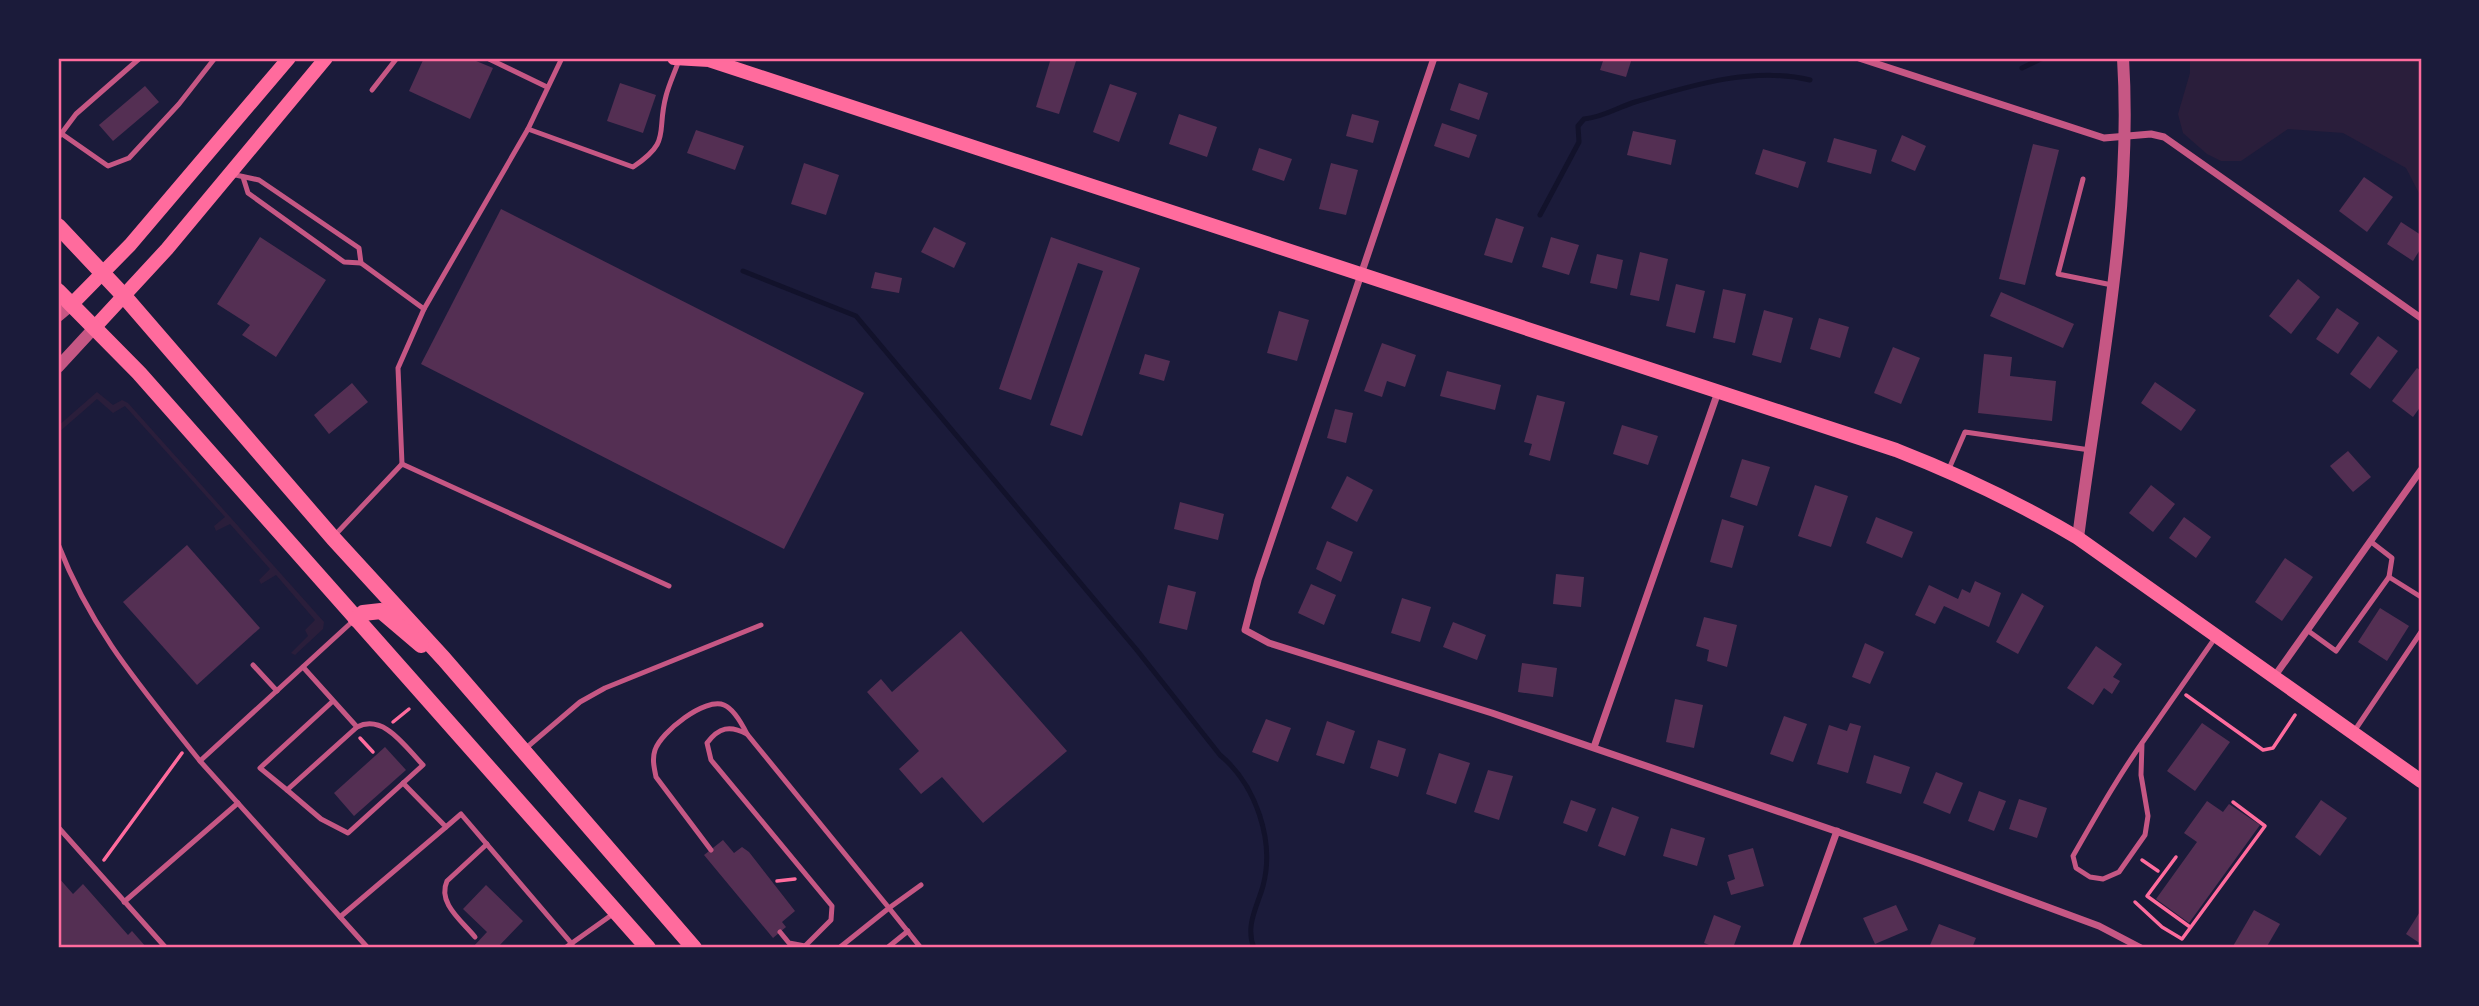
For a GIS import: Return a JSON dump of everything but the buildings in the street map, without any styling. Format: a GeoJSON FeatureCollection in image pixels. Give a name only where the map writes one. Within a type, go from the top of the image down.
{"type":"FeatureCollection","features":[{"type":"Feature","properties":{"kind":"main road"},"geometry":{"type":"LineString","coordinates":[[71,305],[103,275],[289,58]]}},
{"type":"Feature","properties":{"kind":"main road"},"geometry":{"type":"LineString","coordinates":[[94,328],[237,176],[326,58]]}},
{"type":"Feature","properties":{"kind":"main road"},"geometry":{"type":"LineString","coordinates":[[677,59],[708,59],[1896,450],[1948,471],[2021,504],[2078,538],[2421,781]]}},
{"type":"Feature","properties":{"kind":"main road"},"geometry":{"type":"LineString","coordinates":[[58,226],[124,296],[333,538],[444,659],[694,948]]}},
{"type":"Feature","properties":{"kind":"main road"},"geometry":{"type":"LineString","coordinates":[[58,291],[139,373],[648,948]]}},
{"type":"Feature","properties":{"kind":"main road"},"geometry":{"type":"LineString","coordinates":[[356,619],[363,613],[381,611],[417,643],[444,659]]}},
{"type":"Feature","properties":{"kind":"street"},"geometry":{"type":"LineString","coordinates":[[1434,58],[1258,580],[1245,630],[1269,643],[1594,747],[1838,831],[2099,926],[2141,948]]}},
{"type":"Feature","properties":{"kind":"street"},"geometry":{"type":"LineString","coordinates":[[1859,58],[2104,138],[2151,134],[2164,137],[2421,317]]}},
{"type":"Feature","properties":{"kind":"street"},"geometry":{"type":"LineString","coordinates":[[2078,538],[2112,285],[2124,138],[2123,58]]}},
{"type":"Feature","properties":{"kind":"street"},"geometry":{"type":"LineString","coordinates":[[58,316],[71,305]]}},
{"type":"Feature","properties":{"kind":"street"},"geometry":{"type":"LineString","coordinates":[[58,367],[94,328]]}},
{"type":"Feature","properties":{"kind":"street"},"geometry":{"type":"LineString","coordinates":[[1594,747],[1718,392]]}},
{"type":"Feature","properties":{"kind":"street"},"geometry":{"type":"LineString","coordinates":[[2274,677],[2421,470]]}},
{"type":"Feature","properties":{"kind":"street"},"geometry":{"type":"LineString","coordinates":[[1795,948],[1838,831]]}},
{"type":"Feature","properties":{"kind":"lane"},"geometry":{"type":"LineString","coordinates":[[140,58],[76,114],[60,136],[108,166],[120,164],[130,158],[179,104],[215,58]]}},
{"type":"Feature","properties":{"kind":"lane"},"geometry":{"type":"LineString","coordinates":[[372,90],[397,58]]}},
{"type":"Feature","properties":{"kind":"lane"},"geometry":{"type":"LineString","coordinates":[[486,58],[547,87]]}},
{"type":"Feature","properties":{"kind":"lane"},"geometry":{"type":"LineString","coordinates":[[333,538],[402,464],[398,368],[424,309],[528,129],[562,58]]}},
{"type":"Feature","properties":{"kind":"lane"},"geometry":{"type":"LineString","coordinates":[[528,129],[633,167],[653,153],[664,130],[665,98],[677,59]]}},
{"type":"Feature","properties":{"kind":"lane"},"geometry":{"type":"LineString","coordinates":[[237,176],[259,180],[359,248],[361,263]]}},
{"type":"Feature","properties":{"kind":"lane"},"geometry":{"type":"LineString","coordinates":[[237,176],[248,193],[344,262],[361,263],[424,309]]}},
{"type":"Feature","properties":{"kind":"lane"},"geometry":{"type":"LineString","coordinates":[[2083,179],[2058,274],[2112,285]]}},
{"type":"Feature","properties":{"kind":"lane"},"geometry":{"type":"LineString","coordinates":[[1948,471],[1965,432],[2090,450]]}},
{"type":"Feature","properties":{"kind":"lane"},"geometry":{"type":"LineString","coordinates":[[402,464],[669,586]]}},
{"type":"Feature","properties":{"kind":"lane"},"geometry":{"type":"LineString","coordinates":[[2307,630],[2336,650],[2389,577],[2392,558],[2370,541]]}},
{"type":"Feature","properties":{"kind":"lane"},"geometry":{"type":"LineString","coordinates":[[58,544],[76,592],[112,651],[200,761],[368,948]]}},
{"type":"Feature","properties":{"kind":"lane"},"geometry":{"type":"LineString","coordinates":[[58,570],[65,563]]}},
{"type":"Feature","properties":{"kind":"lane"},"geometry":{"type":"LineString","coordinates":[[2389,577],[2421,597]]}},
{"type":"Feature","properties":{"kind":"lane"},"geometry":{"type":"LineString","coordinates":[[200,761],[356,619]]}},
{"type":"Feature","properties":{"kind":"lane"},"geometry":{"type":"LineString","coordinates":[[523,750],[580,702],[605,688],[761,625]]}},
{"type":"Feature","properties":{"kind":"lane"},"geometry":{"type":"LineString","coordinates":[[2353,733],[2421,632]]}},
{"type":"Feature","properties":{"kind":"lane"},"geometry":{"type":"LineString","coordinates":[[2142,743],[2141,775],[2148,816],[2145,835],[2119,873],[2103,879],[2090,877],[2076,868],[2073,856],[2115,782],[2142,743],[2179,690],[2217,636]]}},
{"type":"Feature","properties":{"kind":"lane"},"geometry":{"type":"LineString","coordinates":[[253,665],[277,691]]}},
{"type":"Feature","properties":{"kind":"lane"},"geometry":{"type":"LineString","coordinates":[[303,667],[356,729]]}},
{"type":"Feature","properties":{"kind":"lane"},"geometry":{"type":"LineString","coordinates":[[287,790],[356,729],[371,722],[385,727],[423,765],[348,833],[321,819],[260,768],[333,701]]}},
{"type":"Feature","properties":{"kind":"lane"},"geometry":{"type":"LineString","coordinates":[[711,850],[656,776],[652,763],[655,747],[669,731],[698,708],[712,702],[726,705],[921,948]]}},
{"type":"Feature","properties":{"kind":"lane"},"geometry":{"type":"LineString","coordinates":[[747,734],[736,728],[724,728],[713,735],[707,743],[711,760],[832,906],[831,919],[805,946],[789,943],[780,932]]}},
{"type":"Feature","properties":{"kind":"lane"},"geometry":{"type":"LineString","coordinates":[[403,783],[446,827]]}},
{"type":"Feature","properties":{"kind":"lane"},"geometry":{"type":"LineString","coordinates":[[124,901],[237,803]]}},
{"type":"Feature","properties":{"kind":"lane"},"geometry":{"type":"LineString","coordinates":[[340,917],[461,814],[572,944]]}},
{"type":"Feature","properties":{"kind":"lane"},"geometry":{"type":"LineString","coordinates":[[58,827],[166,948]]}},
{"type":"Feature","properties":{"kind":"lane"},"geometry":{"type":"LineString","coordinates":[[475,937],[447,903],[444,887],[447,881],[486,845]]}},
{"type":"Feature","properties":{"kind":"lane"},"geometry":{"type":"LineString","coordinates":[[839,948],[921,884]]}},
{"type":"Feature","properties":{"kind":"lane"},"geometry":{"type":"LineString","coordinates":[[565,948],[616,911]]}},
{"type":"Feature","properties":{"kind":"lane"},"geometry":{"type":"LineString","coordinates":[[887,948],[908,931]]}},
{"type":"Feature","properties":{"kind":"path"},"geometry":{"type":"LineString","coordinates":[[2179,690],[2263,750],[2273,748],[2295,715]]}},
{"type":"Feature","properties":{"kind":"path"},"geometry":{"type":"LineString","coordinates":[[388,725],[409,709]]}},
{"type":"Feature","properties":{"kind":"path"},"geometry":{"type":"LineString","coordinates":[[356,729],[373,752]]}},
{"type":"Feature","properties":{"kind":"path"},"geometry":{"type":"LineString","coordinates":[[96,870],[187,745]]}},
{"type":"Feature","properties":{"kind":"path"},"geometry":{"type":"LineString","coordinates":[[2135,902],[2182,939],[2265,825],[2232,802]]}},
{"type":"Feature","properties":{"kind":"path"},"geometry":{"type":"LineString","coordinates":[[2133,853],[2158,871]]}},
{"type":"Feature","properties":{"kind":"path"},"geometry":{"type":"LineString","coordinates":[[2176,857],[2147,896],[2190,928]]}},
{"type":"Feature","properties":{"kind":"shaded area"},"geometry":{"type":"Polygon","coordinates":[[[2190,58],[2421,58],[2421,197],[2406,168],[2343,133],[2288,129],[2241,161],[2221,161],[2207,154],[2183,133],[2178,114],[2190,73],[2190,58]]]}},
{"type":"Feature","properties":{"kind":"shaded area"},"geometry":{"type":"Polygon","coordinates":[[[97,392],[113,405],[122,400],[128,403],[324,622],[323,629],[295,655],[291,653],[308,636],[305,630],[315,620],[276,575],[261,584],[259,580],[270,569],[230,524],[216,531],[214,526],[225,517],[125,406],[113,413],[97,399],[58,433],[58,426],[97,392]]]}},
{"type":"Feature","properties":{"kind":"waterway"},"geometry":{"type":"LineString","coordinates":[[2022,68],[2043,58]]}},
{"type":"Feature","properties":{"kind":"waterway"},"geometry":{"type":"LineString","coordinates":[[1540,215],[1579,142],[1578,126],[1584,119],[1656,96],[1721,80],[1766,75],[1810,80]]}},
{"type":"Feature","properties":{"kind":"waterway"},"geometry":{"type":"LineString","coordinates":[[743,271],[856,316],[1136,649],[1220,755],[1233,767],[1253,798],[1264,833],[1266,869],[1251,924],[1254,948]]}}]}
